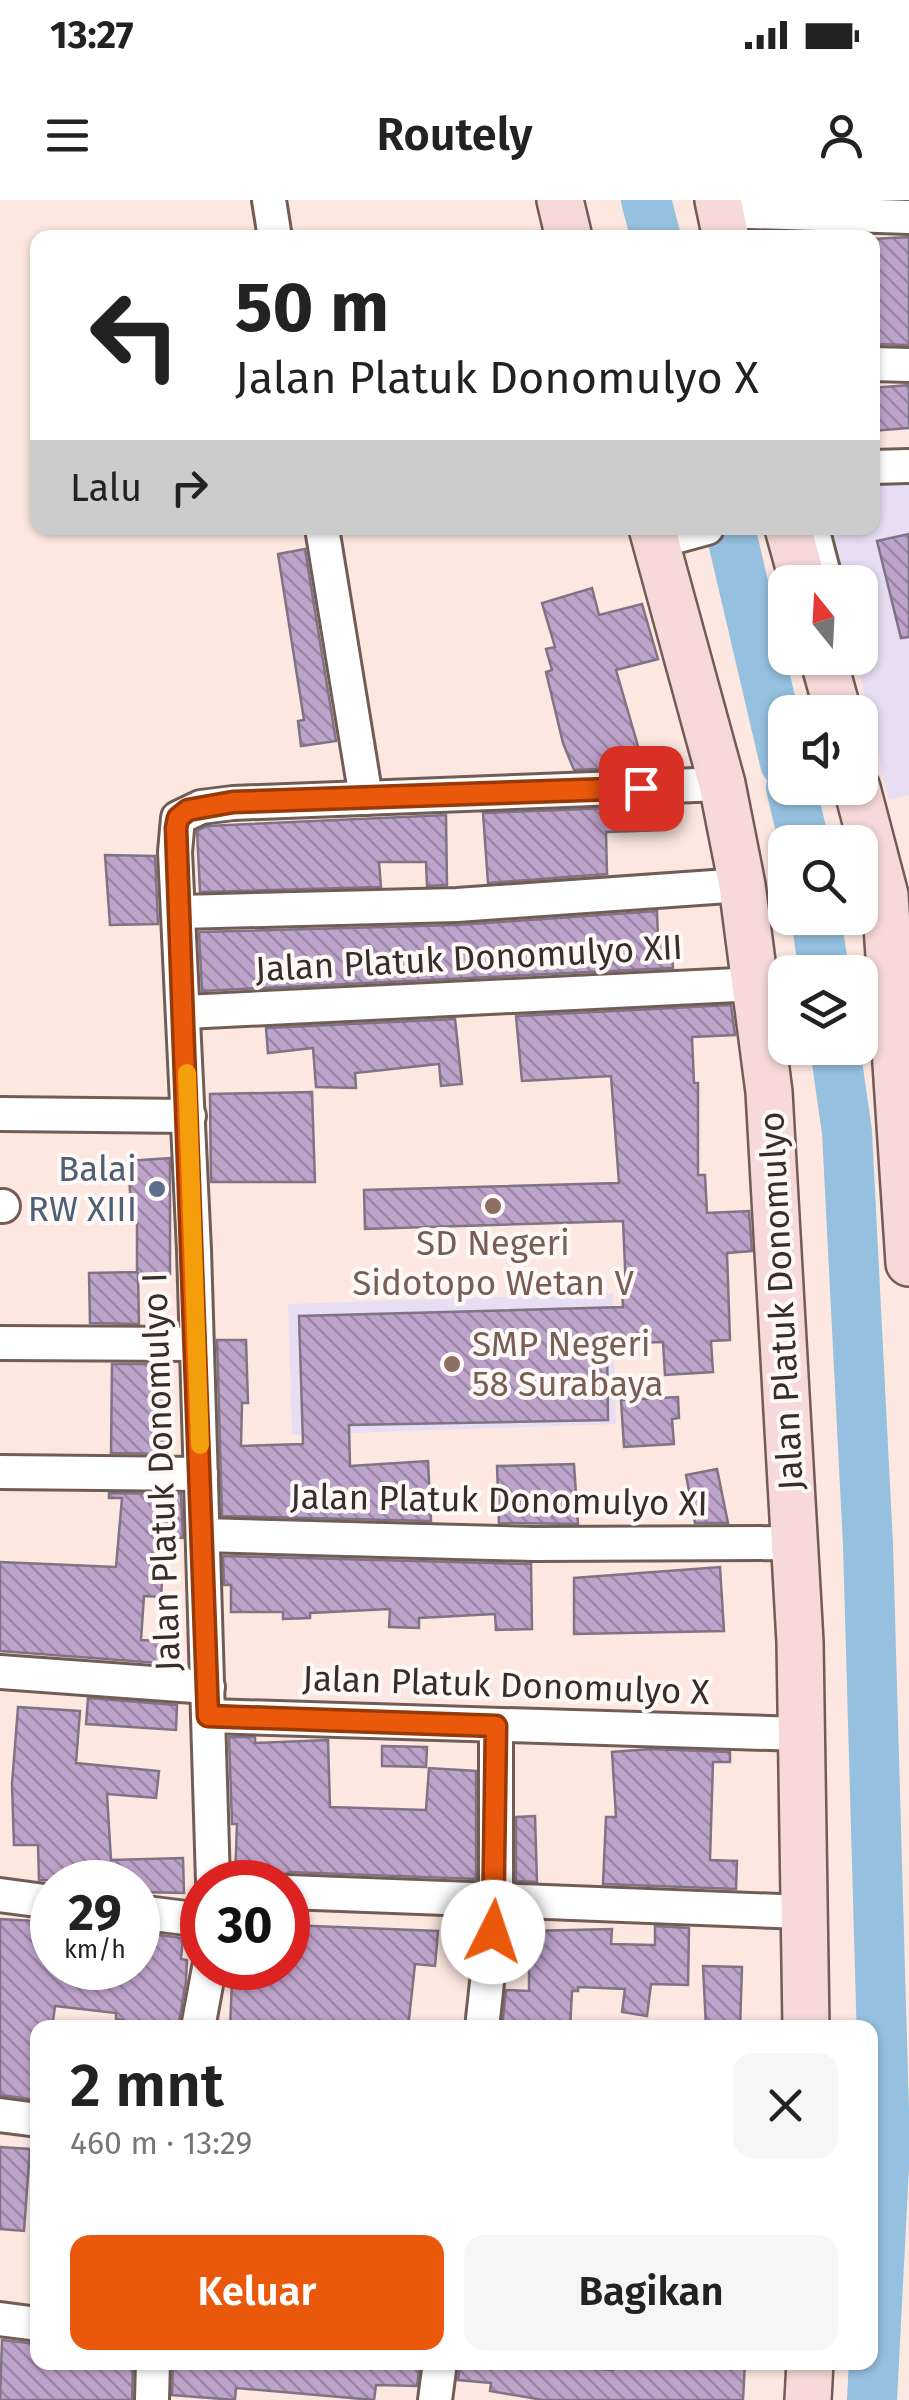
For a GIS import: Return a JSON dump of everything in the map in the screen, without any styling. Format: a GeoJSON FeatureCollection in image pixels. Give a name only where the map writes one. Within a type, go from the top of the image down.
{"type":"FeatureCollection","features":[{"type":"Feature","properties":{"kind":"street"},"geometry":{"type":"LineString","coordinates":[[270,200],[274,230]]}},
{"type":"Feature","properties":{"kind":"street"},"geometry":{"type":"LineString","coordinates":[[560,200],[568,230]]}},
{"type":"Feature","properties":{"kind":"street"},"geometry":{"type":"LineString","coordinates":[[721,216],[909,217]]}},
{"type":"Feature","properties":{"kind":"street"},"geometry":{"type":"LineString","coordinates":[[880,364],[909,364]]}},
{"type":"Feature","properties":{"kind":"street"},"geometry":{"type":"LineString","coordinates":[[880,467],[909,466]]}},
{"type":"Feature","properties":{"kind":"street"},"geometry":{"type":"LineString","coordinates":[[323,535],[366,798],[720,775]]}},
{"type":"Feature","properties":{"kind":"street","name":"Jalan Platuk Donomulyo"},"geometry":{"type":"LineString","coordinates":[[665,535],[742,885],[769,1092],[802,1734],[806,2020]]}},
{"type":"Feature","properties":{"kind":"street"},"geometry":{"type":"LineString","coordinates":[[790,535],[798,565]]}},
{"type":"Feature","properties":{"kind":"street"},"geometry":{"type":"LineString","coordinates":[[814,535],[822,565]]}},
{"type":"Feature","properties":{"kind":"street","name":"Jalan Platuk Donomulyo I"},"geometry":{"type":"LineString","coordinates":[[212,1860],[189,1116],[175,852],[178,818],[188,810],[233,802],[366,798]]}},
{"type":"Feature","properties":{"kind":"street"},"geometry":{"type":"LineString","coordinates":[[863,805],[897,895],[909,1264]]}},
{"type":"Feature","properties":{"kind":"street"},"geometry":{"type":"LineString","coordinates":[[180,912],[457,904],[742,885]]}},
{"type":"Feature","properties":{"kind":"street","name":"Jalan Platuk Donomulyo XII"},"geometry":{"type":"LineString","coordinates":[[185,1012],[756,984]]}},
{"type":"Feature","properties":{"kind":"street"},"geometry":{"type":"LineString","coordinates":[[0,1114],[189,1116]]}},
{"type":"Feature","properties":{"kind":"street"},"geometry":{"type":"LineString","coordinates":[[0,1343],[196,1344]]}},
{"type":"Feature","properties":{"kind":"street"},"geometry":{"type":"LineString","coordinates":[[0,1472],[201,1474]]}},
{"type":"Feature","properties":{"kind":"street","name":"Jalan Platuk Donomulyo XI"},"geometry":{"type":"LineString","coordinates":[[203,1535],[534,1544],[794,1543]]}},
{"type":"Feature","properties":{"kind":"street","name":"Jalan Platuk Donomulyo X"},"geometry":{"type":"LineString","coordinates":[[0,1672],[208,1702],[496,1726],[802,1734]]}},
{"type":"Feature","properties":{"kind":"street"},"geometry":{"type":"LineString","coordinates":[[483,2020],[496,1900],[496,1726]]}},
{"type":"Feature","properties":{"kind":"street"},"geometry":{"type":"LineString","coordinates":[[310,1893],[804,1912]]}},
{"type":"Feature","properties":{"kind":"street"},"geometry":{"type":"LineString","coordinates":[[0,1895],[30,1899]]}},
{"type":"Feature","properties":{"kind":"street"},"geometry":{"type":"LineString","coordinates":[[200,2020],[206,1990]]}},
{"type":"Feature","properties":{"kind":"street"},"geometry":{"type":"LineString","coordinates":[[0,2115],[30,2119]]}},
{"type":"Feature","properties":{"kind":"street"},"geometry":{"type":"LineString","coordinates":[[0,2319],[30,2323]]}},
{"type":"Feature","properties":{"kind":"street"},"geometry":{"type":"LineString","coordinates":[[151,2400],[152,2370]]}},
{"type":"Feature","properties":{"kind":"street"},"geometry":{"type":"LineString","coordinates":[[435,2400],[439,2370]]}},
{"type":"Feature","properties":{"kind":"street"},"geometry":{"type":"LineString","coordinates":[[808,2400],[810,2370]]}},
{"type":"Feature","properties":{"kind":"shaded area"},"geometry":{"type":"Polygon","coordinates":[[[880,473],[909,473],[909,795],[889,800],[878,753],[878,695],[865,695],[860,675],[878,675],[878,565],[835,565],[828,535],[880,535],[880,473]]]}},
{"type":"Feature","properties":{"kind":"shaded area","name":"SMP Negeri 58 Surabaya"},"geometry":{"type":"Polygon","coordinates":[[[613,1293],[616,1424],[292,1435],[288,1304],[613,1293]]]}},
{"type":"Feature","properties":{"kind":"building"},"geometry":{"type":"Polygon","coordinates":[[[909,237],[909,345],[880,344],[880,239],[909,237]]]}},
{"type":"Feature","properties":{"kind":"building"},"geometry":{"type":"Polygon","coordinates":[[[909,385],[909,428],[880,430],[880,387],[909,385]]]}},
{"type":"Feature","properties":{"kind":"building"},"geometry":{"type":"Polygon","coordinates":[[[909,534],[909,637],[901,638],[877,541],[909,534]]]}},
{"type":"Feature","properties":{"kind":"building"},"geometry":{"type":"Polygon","coordinates":[[[305,549],[336,741],[301,746],[298,721],[304,720],[278,554],[305,549]]]}},
{"type":"Feature","properties":{"kind":"building"},"geometry":{"type":"Polygon","coordinates":[[[592,588],[599,615],[642,604],[658,659],[616,670],[644,767],[574,770],[563,743],[546,672],[552,670],[546,649],[555,647],[542,603],[592,588]]]}},
{"type":"Feature","properties":{"kind":"building"},"geometry":{"type":"Polygon","coordinates":[[[664,806],[665,830],[606,832],[607,874],[488,883],[483,813],[664,806]]]}},
{"type":"Feature","properties":{"kind":"building"},"geometry":{"type":"Polygon","coordinates":[[[446,815],[447,885],[427,886],[426,862],[379,862],[381,887],[200,892],[197,831],[207,826],[446,815]]]}},
{"type":"Feature","properties":{"kind":"building"},"geometry":{"type":"Polygon","coordinates":[[[105,855],[155,856],[158,924],[110,925],[105,855]]]}},
{"type":"Feature","properties":{"kind":"building"},"geometry":{"type":"Polygon","coordinates":[[[657,911],[658,941],[671,940],[673,968],[202,991],[199,932],[458,925],[657,911]]]}},
{"type":"Feature","properties":{"kind":"building"},"geometry":{"type":"Polygon","coordinates":[[[731,1005],[735,1035],[692,1037],[694,1083],[698,1083],[698,1175],[705,1175],[707,1213],[749,1211],[752,1251],[727,1253],[730,1340],[711,1341],[713,1372],[665,1375],[663,1342],[607,1344],[608,1420],[349,1425],[350,1466],[428,1461],[431,1521],[222,1516],[217,1340],[246,1340],[248,1403],[242,1403],[241,1446],[303,1444],[299,1316],[623,1307],[623,1221],[365,1229],[364,1190],[619,1183],[611,1076],[522,1081],[516,1016],[731,1005]]]}},
{"type":"Feature","properties":{"kind":"building"},"geometry":{"type":"Polygon","coordinates":[[[455,1019],[462,1084],[441,1086],[439,1064],[355,1073],[356,1088],[316,1087],[313,1048],[268,1053],[266,1028],[455,1019]]]}},
{"type":"Feature","properties":{"kind":"building"},"geometry":{"type":"Polygon","coordinates":[[[312,1092],[315,1182],[211,1182],[210,1094],[312,1092]]]}},
{"type":"Feature","properties":{"kind":"building"},"geometry":{"type":"Polygon","coordinates":[[[170,1158],[170,1274],[138,1274],[139,1324],[90,1323],[89,1273],[137,1272],[137,1221],[132,1221],[128,1161],[170,1158]]]}},
{"type":"Feature","properties":{"kind":"building"},"geometry":{"type":"Polygon","coordinates":[[[112,1364],[168,1364],[167,1454],[111,1453],[112,1364]]]}},
{"type":"Feature","properties":{"kind":"building"},"geometry":{"type":"Polygon","coordinates":[[[678,1397],[679,1418],[672,1419],[674,1444],[624,1447],[621,1400],[678,1397]]]}},
{"type":"Feature","properties":{"kind":"building"},"geometry":{"type":"Polygon","coordinates":[[[574,1464],[578,1524],[499,1523],[497,1466],[574,1464]]]}},
{"type":"Feature","properties":{"kind":"building"},"geometry":{"type":"Polygon","coordinates":[[[717,1469],[728,1523],[695,1523],[686,1475],[717,1469]]]}},
{"type":"Feature","properties":{"kind":"building"},"geometry":{"type":"Polygon","coordinates":[[[109,1493],[181,1494],[183,1538],[165,1537],[161,1597],[144,1596],[141,1640],[173,1642],[171,1664],[0,1651],[0,1562],[116,1567],[122,1498],[109,1498],[109,1493]]]}},
{"type":"Feature","properties":{"kind":"building"},"geometry":{"type":"Polygon","coordinates":[[[223,1556],[531,1564],[532,1629],[496,1630],[495,1614],[419,1618],[419,1628],[389,1627],[390,1609],[310,1613],[310,1618],[283,1619],[283,1612],[231,1612],[231,1585],[224,1585],[223,1556]]]}},
{"type":"Feature","properties":{"kind":"building"},"geometry":{"type":"Polygon","coordinates":[[[720,1567],[724,1631],[574,1634],[574,1578],[720,1567]]]}},
{"type":"Feature","properties":{"kind":"building"},"geometry":{"type":"Polygon","coordinates":[[[88,1698],[177,1705],[176,1730],[86,1724],[88,1698]]]}},
{"type":"Feature","properties":{"kind":"building"},"geometry":{"type":"Polygon","coordinates":[[[18,1707],[80,1711],[76,1763],[159,1771],[156,1798],[107,1794],[111,1860],[38,1860],[38,1845],[14,1845],[12,1784],[18,1707]]]}},
{"type":"Feature","properties":{"kind":"building"},"geometry":{"type":"Polygon","coordinates":[[[229,1737],[255,1737],[255,1743],[328,1740],[330,1807],[426,1810],[429,1768],[476,1771],[476,1879],[310,1873],[310,1860],[236,1860],[237,1824],[232,1824],[229,1737]]]}},
{"type":"Feature","properties":{"kind":"building"},"geometry":{"type":"Polygon","coordinates":[[[382,1746],[427,1747],[426,1767],[382,1766],[382,1746]]]}},
{"type":"Feature","properties":{"kind":"building"},"geometry":{"type":"Polygon","coordinates":[[[612,1752],[730,1752],[730,1762],[713,1762],[710,1860],[737,1861],[736,1889],[603,1884],[606,1817],[616,1817],[612,1752]]]}},
{"type":"Feature","properties":{"kind":"building"},"geometry":{"type":"Polygon","coordinates":[[[535,1816],[537,1882],[516,1881],[516,1817],[535,1816]]]}},
{"type":"Feature","properties":{"kind":"building"},"geometry":{"type":"Polygon","coordinates":[[[183,1858],[180,1893],[160,1892],[160,1860],[111,1860],[183,1858]]]}},
{"type":"Feature","properties":{"kind":"building"},"geometry":{"type":"Polygon","coordinates":[[[0,1919],[30,1921],[30,1990],[160,1990],[160,1935],[180,1938],[180,1990],[184,1990],[179,2020],[122,2020],[116,2019],[116,2013],[55,2006],[53,2020],[30,2020],[30,2099],[0,2095],[0,1919]]]}},
{"type":"Feature","properties":{"kind":"building"},"geometry":{"type":"Polygon","coordinates":[[[310,1926],[438,1931],[435,1966],[415,1964],[409,2020],[230,2020],[232,1990],[310,1990],[310,1926]]]}},
{"type":"Feature","properties":{"kind":"building"},"geometry":{"type":"Polygon","coordinates":[[[655,1926],[689,1928],[688,1985],[651,1984],[647,2016],[622,2012],[625,1989],[578,1987],[578,1991],[572,1991],[570,2020],[503,2020],[506,1990],[529,1991],[529,1931],[612,1929],[611,1944],[655,1945],[655,1926]]]}},
{"type":"Feature","properties":{"kind":"building"},"geometry":{"type":"Polygon","coordinates":[[[703,1966],[742,1967],[740,2020],[706,2020],[703,1966]]]}},
{"type":"Feature","properties":{"kind":"building"},"geometry":{"type":"Polygon","coordinates":[[[0,2147],[30,2149],[24,2231],[0,2229],[0,2147]]]}},
{"type":"Feature","properties":{"kind":"building"},"geometry":{"type":"Polygon","coordinates":[[[2,2340],[30,2343],[30,2370],[133,2370],[132,2400],[0,2400],[2,2340]]]}},
{"type":"Feature","properties":{"kind":"building"},"geometry":{"type":"Polygon","coordinates":[[[173,2370],[419,2370],[417,2386],[376,2385],[374,2400],[236,2388],[235,2400],[172,2395],[173,2370]]]}},
{"type":"Feature","properties":{"kind":"building"},"geometry":{"type":"Polygon","coordinates":[[[459,2370],[745,2370],[743,2400],[543,2400],[490,2391],[491,2383],[458,2380],[459,2370]]]}},
{"type":"Feature","properties":{"kind":"waterway"},"geometry":{"type":"LineString","coordinates":[[646,200],[654,230]]}},
{"type":"Feature","properties":{"kind":"waterway"},"geometry":{"type":"LineString","coordinates":[[732,535],[769,695]]}},
{"type":"Feature","properties":{"kind":"waterway"},"geometry":{"type":"LineString","coordinates":[[795,805],[800,825]]}},
{"type":"Feature","properties":{"kind":"waterway"},"geometry":{"type":"LineString","coordinates":[[819,935],[821,955]]}},
{"type":"Feature","properties":{"kind":"waterway"},"geometry":{"type":"LineString","coordinates":[[837,1065],[847,1132],[868,1545],[885,2147],[878,2283]]}},
{"type":"Feature","properties":{"kind":"waterway"},"geometry":{"type":"LineString","coordinates":[[872,2400],[874,2370]]}},
{"type":"Feature","properties":{"kind":"slow traffic"},"geometry":{"type":"LineString","coordinates":[[187,1073],[200,1445]]}},
{"type":"Feature","properties":{"kind":"place","name":"Balai RW XIII"},"geometry":{"type":"Point","coordinates":[157,1189]}},
{"type":"Feature","properties":{"kind":"place","name":"SD Negeri Sidotopo Wetan V"},"geometry":{"type":"Point","coordinates":[493,1206]}},
{"type":"Feature","properties":{"kind":"place","name":"SMP Negeri 58 Surabaya"},"geometry":{"type":"Point","coordinates":[452,1364]}},
{"type":"Feature","properties":{"kind":"route"},"geometry":{"type":"LineString","coordinates":[[493,1932],[496,1726],[208,1716],[176,828],[178,818],[188,810],[233,802],[641,788]]}}]}
